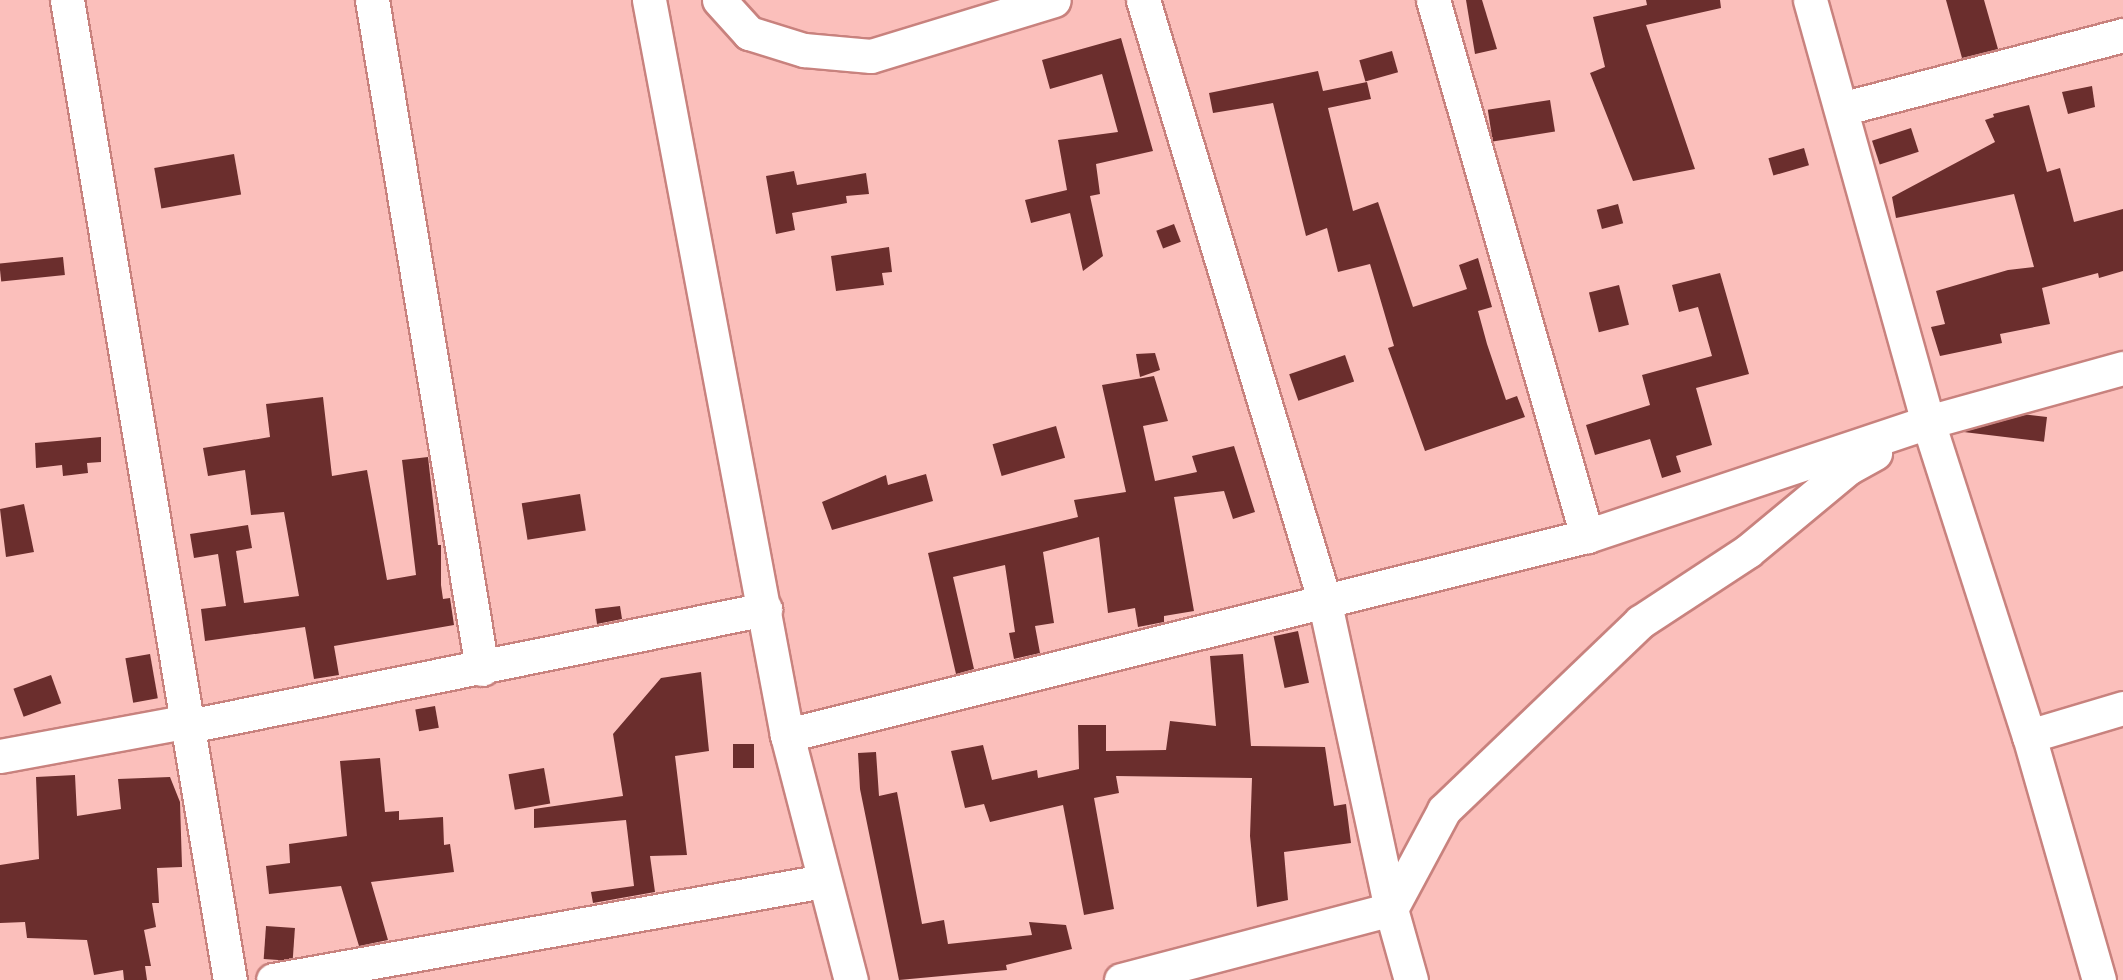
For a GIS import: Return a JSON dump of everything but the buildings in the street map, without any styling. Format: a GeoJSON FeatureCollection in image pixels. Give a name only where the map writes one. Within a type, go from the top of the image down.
{"type":"FeatureCollection","features":[{"type":"Feature","properties":{"kind":"street"},"geometry":{"type":"LineString","coordinates":[[67,0],[230,980]]}},
{"type":"Feature","properties":{"kind":"street"},"geometry":{"type":"LineString","coordinates":[[372,0],[482,669]]}},
{"type":"Feature","properties":{"kind":"street"},"geometry":{"type":"LineString","coordinates":[[649,0],[787,735],[822,881],[851,980]]}},
{"type":"Feature","properties":{"kind":"street"},"geometry":{"type":"LineString","coordinates":[[720,0],[749,33],[804,50],[871,56],[1054,0]]}},
{"type":"Feature","properties":{"kind":"street"},"geometry":{"type":"LineString","coordinates":[[1143,0],[1324,599],[1391,909],[1411,980]]}},
{"type":"Feature","properties":{"kind":"street"},"geometry":{"type":"LineString","coordinates":[[1433,0],[1587,536]]}},
{"type":"Feature","properties":{"kind":"street"},"geometry":{"type":"LineString","coordinates":[[1810,0],[1928,422],[2029,736],[2099,980]]}},
{"type":"Feature","properties":{"kind":"street"},"geometry":{"type":"LineString","coordinates":[[1841,109],[2123,35]]}},
{"type":"Feature","properties":{"kind":"street"},"geometry":{"type":"LineString","coordinates":[[787,735],[1324,599],[1587,536],[1928,422],[2123,368]]}},
{"type":"Feature","properties":{"kind":"street"},"geometry":{"type":"LineString","coordinates":[[1121,980],[1391,909],[1444,810],[1640,621],[1748,551],[1848,468],[1928,422]]}},
{"type":"Feature","properties":{"kind":"street"},"geometry":{"type":"LineString","coordinates":[[189,726],[482,669],[765,609]]}},
{"type":"Feature","properties":{"kind":"street"},"geometry":{"type":"LineString","coordinates":[[2029,736],[2123,708]]}},
{"type":"Feature","properties":{"kind":"street"},"geometry":{"type":"LineString","coordinates":[[0,756],[188,721],[189,726]]}},
{"type":"Feature","properties":{"kind":"street"},"geometry":{"type":"LineString","coordinates":[[273,980],[822,881]]}}]}
